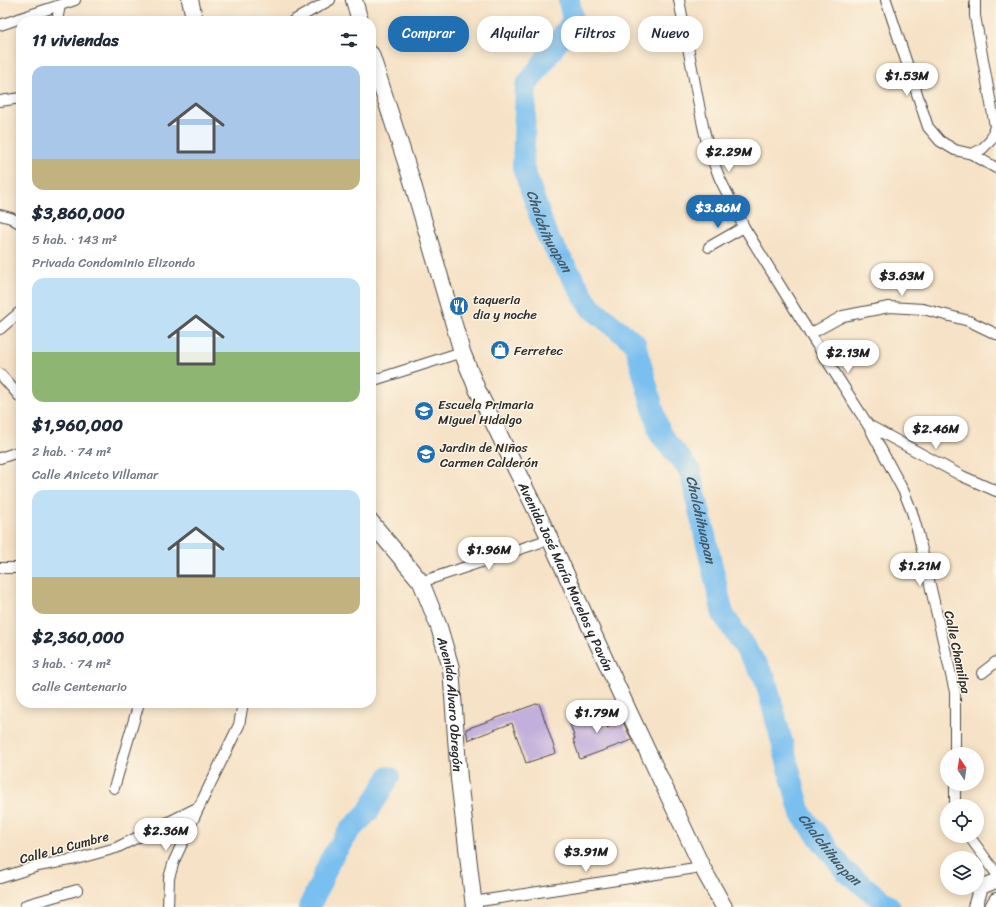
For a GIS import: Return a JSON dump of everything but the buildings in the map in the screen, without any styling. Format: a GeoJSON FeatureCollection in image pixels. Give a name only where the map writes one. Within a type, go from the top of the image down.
{"type":"FeatureCollection","features":[{"type":"Feature","properties":{"kind":"main road"},"geometry":{"type":"LineString","coordinates":[[190,0],[194,16]]}},
{"type":"Feature","properties":{"kind":"main road"},"geometry":{"type":"LineString","coordinates":[[354,0],[359,16]]}},
{"type":"Feature","properties":{"kind":"main road","name":"Avenida José María Morelos y Pavón"},"geometry":{"type":"LineString","coordinates":[[376,69],[412,181],[462,352],[477,389],[550,540],[702,867],[724,907]]}},
{"type":"Feature","properties":{"kind":"main road","name":"Avenida Álvaro Obregón"},"geometry":{"type":"LineString","coordinates":[[376,528],[421,582],[440,627],[451,668],[459,779],[473,904]]}},
{"type":"Feature","properties":{"kind":"street"},"geometry":{"type":"LineString","coordinates":[[27,16],[75,0]]}},
{"type":"Feature","properties":{"kind":"street"},"geometry":{"type":"LineString","coordinates":[[302,16],[330,0]]}},
{"type":"Feature","properties":{"kind":"street","name":"Calle Chamilpa"},"geometry":{"type":"LineString","coordinates":[[679,0],[703,126],[709,151],[720,179],[744,227],[868,425],[904,492],[912,512],[955,692],[955,747]]}},
{"type":"Feature","properties":{"kind":"street"},"geometry":{"type":"LineString","coordinates":[[886,0],[928,127],[940,141],[955,150],[972,154],[996,168]]}},
{"type":"Feature","properties":{"kind":"street"},"geometry":{"type":"LineString","coordinates":[[972,154],[982,149],[991,140],[995,126],[975,16],[975,0]]}},
{"type":"Feature","properties":{"kind":"street"},"geometry":{"type":"LineString","coordinates":[[58,16],[60,5]]}},
{"type":"Feature","properties":{"kind":"street"},"geometry":{"type":"LineString","coordinates":[[0,25],[16,20]]}},
{"type":"Feature","properties":{"kind":"street"},"geometry":{"type":"LineString","coordinates":[[0,101],[16,99]]}},
{"type":"Feature","properties":{"kind":"street"},"geometry":{"type":"LineString","coordinates":[[0,215],[16,221]]}},
{"type":"Feature","properties":{"kind":"street"},"geometry":{"type":"LineString","coordinates":[[709,247],[744,227]]}},
{"type":"Feature","properties":{"kind":"street"},"geometry":{"type":"LineString","coordinates":[[810,334],[843,316],[889,307],[923,309],[969,321],[996,334]]}},
{"type":"Feature","properties":{"kind":"street"},"geometry":{"type":"LineString","coordinates":[[0,329],[16,315]]}},
{"type":"Feature","properties":{"kind":"street"},"geometry":{"type":"LineString","coordinates":[[376,379],[462,352]]}},
{"type":"Feature","properties":{"kind":"street"},"geometry":{"type":"LineString","coordinates":[[0,374],[16,392]]}},
{"type":"Feature","properties":{"kind":"street"},"geometry":{"type":"LineString","coordinates":[[868,425],[962,476],[996,491]]}},
{"type":"Feature","properties":{"kind":"street"},"geometry":{"type":"LineString","coordinates":[[0,458],[16,453]]}},
{"type":"Feature","properties":{"kind":"street"},"geometry":{"type":"LineString","coordinates":[[421,582],[550,540]]}},
{"type":"Feature","properties":{"kind":"street"},"geometry":{"type":"LineString","coordinates":[[0,568],[16,568]]}},
{"type":"Feature","properties":{"kind":"street"},"geometry":{"type":"LineString","coordinates":[[982,673],[996,662]]}},
{"type":"Feature","properties":{"kind":"street"},"geometry":{"type":"LineString","coordinates":[[114,788],[138,708]]}},
{"type":"Feature","properties":{"kind":"street"},"geometry":{"type":"LineString","coordinates":[[168,907],[170,878],[174,862],[239,725],[242,708]]}},
{"type":"Feature","properties":{"kind":"street","name":"Calle La Cumbre"},"geometry":{"type":"LineString","coordinates":[[0,878],[38,866],[76,859],[116,848],[199,807]]}},
{"type":"Feature","properties":{"kind":"street"},"geometry":{"type":"LineString","coordinates":[[974,843],[996,874]]}},
{"type":"Feature","properties":{"kind":"street"},"geometry":{"type":"LineString","coordinates":[[473,904],[702,867]]}},
{"type":"Feature","properties":{"kind":"street"},"geometry":{"type":"LineString","coordinates":[[975,907],[980,887],[996,881]]}},
{"type":"Feature","properties":{"kind":"street"},"geometry":{"type":"LineString","coordinates":[[25,907],[26,905],[77,890]]}},
{"type":"Feature","properties":{"kind":"street"},"geometry":{"type":"LineString","coordinates":[[992,907],[996,900]]}},
{"type":"Feature","properties":{"kind":"waterway","name":"Chalchihuapan"},"geometry":{"type":"LineString","coordinates":[[569,0],[573,21],[526,86],[523,167],[547,236],[591,308],[635,343],[660,434],[690,471],[723,614],[765,678],[801,814],[845,871],[890,907]]}},
{"type":"Feature","properties":{"kind":"waterway"},"geometry":{"type":"LineString","coordinates":[[309,907],[330,860],[350,830],[368,812],[389,777]]}},
{"type":"Feature","properties":{"kind":"place","name":"taqueria dia y noche"},"geometry":{"type":"Point","coordinates":[459,306]}},
{"type":"Feature","properties":{"kind":"place","name":"Ferretec"},"geometry":{"type":"Point","coordinates":[500,350]}},
{"type":"Feature","properties":{"kind":"place","name":"Escuela Primaria Miguel Hidalgo"},"geometry":{"type":"Point","coordinates":[424,411]}},
{"type":"Feature","properties":{"kind":"place","name":"Jardin de Niños Carmen Calderón"},"geometry":{"type":"Point","coordinates":[426,454]}}]}
